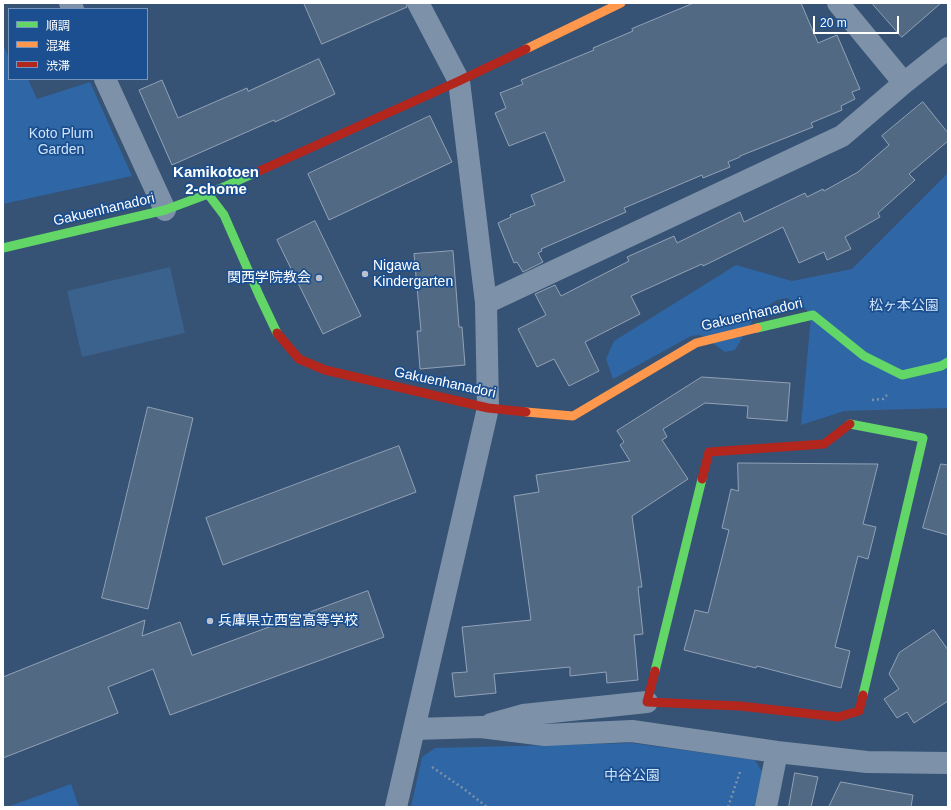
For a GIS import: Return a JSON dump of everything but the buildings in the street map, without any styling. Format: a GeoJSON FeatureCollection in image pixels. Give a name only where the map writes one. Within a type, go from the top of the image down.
{"type":"FeatureCollection","features":[{"type":"Feature","properties":{"kind":"street"},"geometry":{"type":"LineString","coordinates":[[396,807],[488,408],[486,303],[459,81],[418,3]]}},
{"type":"Feature","properties":{"kind":"street"},"geometry":{"type":"LineString","coordinates":[[208,194],[459,81],[621,3]]}},
{"type":"Feature","properties":{"kind":"street"},"geometry":{"type":"LineString","coordinates":[[838,3],[904,83]]}},
{"type":"Feature","properties":{"kind":"street"},"geometry":{"type":"LineString","coordinates":[[486,303],[842,136],[948,48]]}},
{"type":"Feature","properties":{"kind":"street"},"geometry":{"type":"LineString","coordinates":[[105,80],[165,210]]}},
{"type":"Feature","properties":{"kind":"street","name":"Gakuenhanadori"},"geometry":{"type":"LineString","coordinates":[[3,248],[165,210],[208,194],[224,215],[278,335],[299,359],[325,370],[488,408],[573,416],[696,343],[814,315],[864,356],[902,374],[941,366],[948,362]]}},
{"type":"Feature","properties":{"kind":"street"},"geometry":{"type":"LineString","coordinates":[[481,727],[523,715],[647,702],[740,706],[838,717],[859,711],[923,438],[850,424],[824,444],[709,452],[647,702]]}},
{"type":"Feature","properties":{"kind":"street"},"geometry":{"type":"LineString","coordinates":[[414,729],[481,727],[545,735],[632,731],[778,752],[867,762],[948,763]]}},
{"type":"Feature","properties":{"kind":"street"},"geometry":{"type":"LineString","coordinates":[[766,807],[778,752]]}},
{"type":"Feature","properties":{"kind":"path"},"geometry":{"type":"LineString","coordinates":[[728,807],[749,747]]}},
{"type":"Feature","properties":{"kind":"path"},"geometry":{"type":"LineString","coordinates":[[409,752],[464,789],[487,807]]}},
{"type":"Feature","properties":{"kind":"green space","name":"Koto Plum Garden"},"geometry":{"type":"Polygon","coordinates":[[[3,44],[8,56],[8,80],[28,80],[37,99],[90,82],[132,176],[3,204],[3,44]]]}},
{"type":"Feature","properties":{"kind":"green space","name":"松ヶ本公園"},"geometry":{"type":"Polygon","coordinates":[[[948,173],[948,408],[844,411],[801,425],[811,316],[805,308],[787,298],[777,300],[757,313],[735,350],[725,352],[701,335],[691,336],[613,379],[606,359],[614,341],[736,265],[792,281],[852,269],[948,173]]]}},
{"type":"Feature","properties":{"kind":"green space","name":"中谷公園"},"geometry":{"type":"Polygon","coordinates":[[[632,743],[755,760],[763,773],[756,807],[411,807],[422,757],[435,748],[632,743]]]}},
{"type":"Feature","properties":{"kind":"green space"},"geometry":{"type":"Polygon","coordinates":[[[71,784],[79,807],[7,807],[71,784]]]}},
{"type":"Feature","properties":{"kind":"shaded area"},"geometry":{"type":"Polygon","coordinates":[[[170,267],[185,333],[82,357],[67,291],[170,267]]]}},
{"type":"Feature","properties":{"kind":"traffic: fast"},"geometry":{"type":"LineString","coordinates":[[3,248],[165,210],[208,194],[257,172]]}},
{"type":"Feature","properties":{"kind":"traffic: fast"},"geometry":{"type":"LineString","coordinates":[[208,194],[224,215],[277,333]]}},
{"type":"Feature","properties":{"kind":"traffic: fast"},"geometry":{"type":"LineString","coordinates":[[757,328],[813,315],[864,356],[902,375],[941,366],[948,362]]}},
{"type":"Feature","properties":{"kind":"traffic: fast"},"geometry":{"type":"LineString","coordinates":[[850,424],[923,438],[863,695]]}},
{"type":"Feature","properties":{"kind":"traffic: fast"},"geometry":{"type":"LineString","coordinates":[[655,671],[702,479]]}},
{"type":"Feature","properties":{"kind":"traffic: slow"},"geometry":{"type":"LineString","coordinates":[[526,49],[621,3]]}},
{"type":"Feature","properties":{"kind":"traffic: slow"},"geometry":{"type":"LineString","coordinates":[[526,412],[573,416],[696,343],[757,328]]}},
{"type":"Feature","properties":{"kind":"traffic: jam"},"geometry":{"type":"LineString","coordinates":[[257,172],[459,81],[526,49]]}},
{"type":"Feature","properties":{"kind":"traffic: jam"},"geometry":{"type":"LineString","coordinates":[[277,333],[299,359],[325,370],[488,408],[526,412]]}},
{"type":"Feature","properties":{"kind":"traffic: jam"},"geometry":{"type":"LineString","coordinates":[[702,479],[709,452],[824,444],[850,424]]}},
{"type":"Feature","properties":{"kind":"traffic: jam"},"geometry":{"type":"LineString","coordinates":[[655,671],[647,702],[740,706],[838,717],[859,711],[863,695]]}},
{"type":"Feature","properties":{"kind":"place","name":"Nigawa Kindergarten"},"geometry":{"type":"Point","coordinates":[365,274]}},
{"type":"Feature","properties":{"kind":"place","name":"関西学院教会"},"geometry":{"type":"Point","coordinates":[319,278]}},
{"type":"Feature","properties":{"kind":"place","name":"兵庫県立西宮高等学校"},"geometry":{"type":"Point","coordinates":[210,621]}},
{"type":"Feature","properties":{"kind":"district","name":"Kamikotoen 2-chome"},"geometry":{"type":"Point","coordinates":[216,182]}}]}
